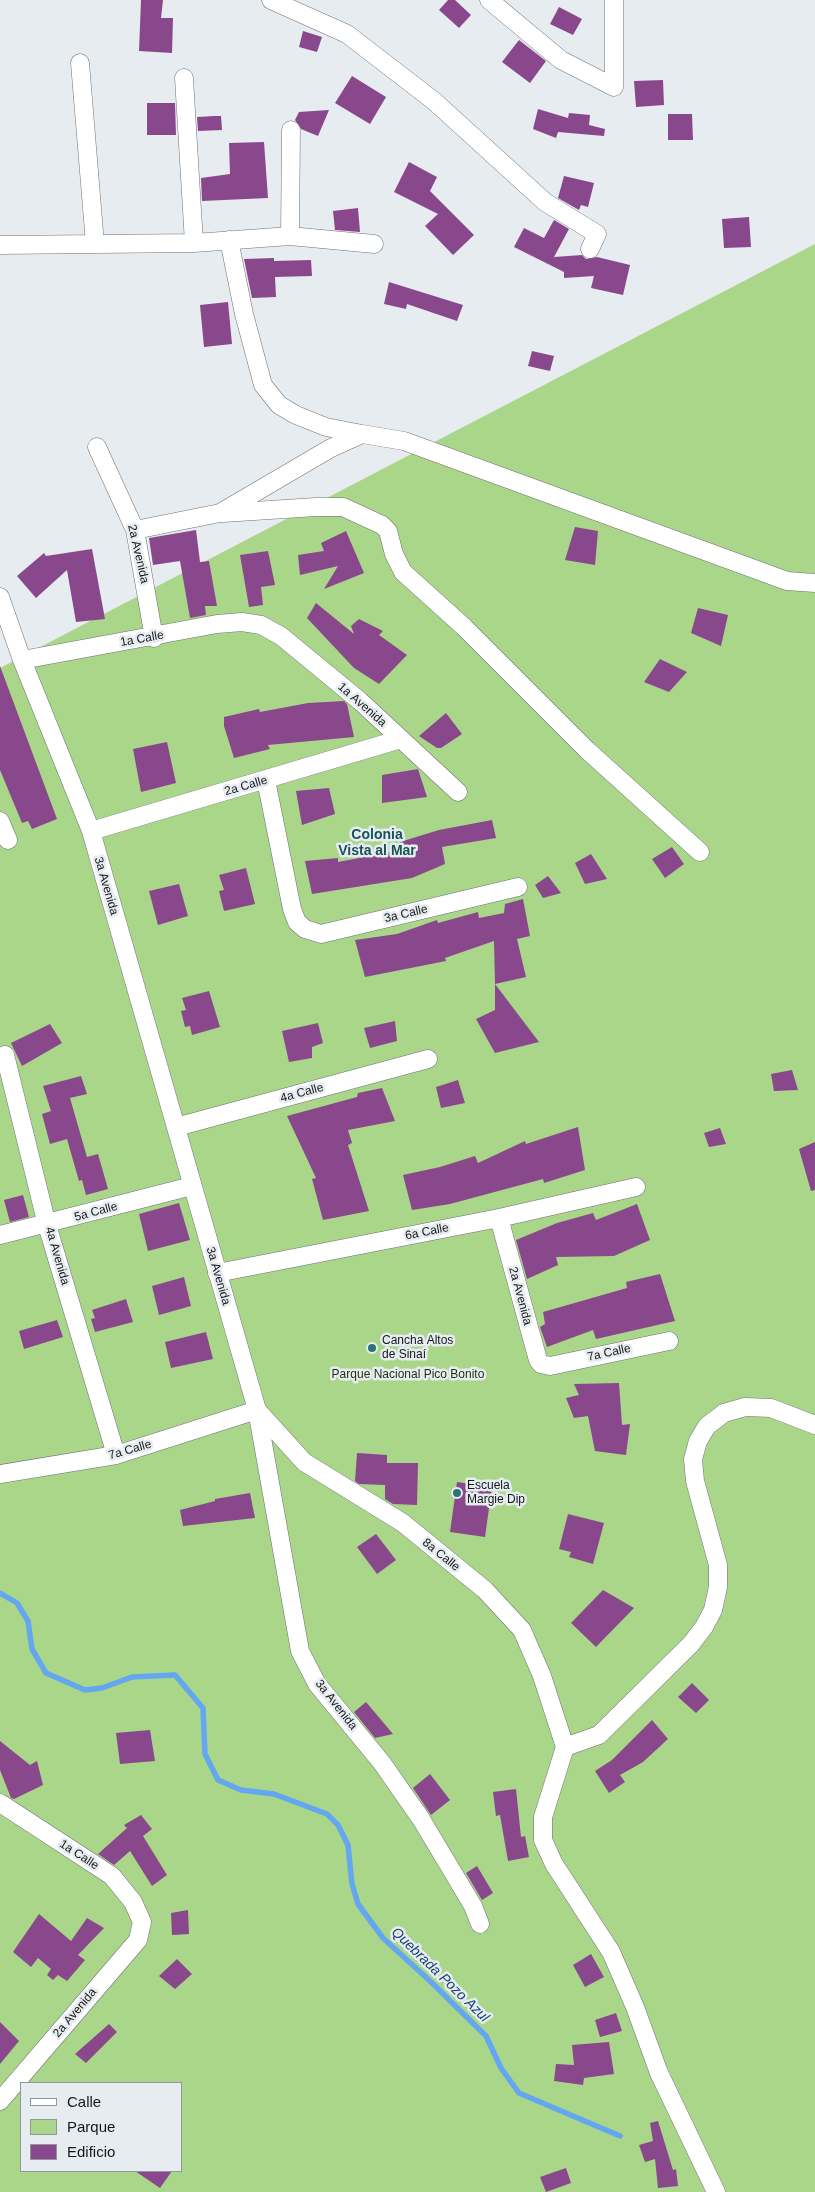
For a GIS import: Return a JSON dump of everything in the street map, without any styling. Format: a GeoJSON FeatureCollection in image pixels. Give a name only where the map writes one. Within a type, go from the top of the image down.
{"type":"FeatureCollection","features":[{"type":"Feature","properties":{"kind":"street"},"geometry":{"type":"LineString","coordinates":[[271,0],[347,34],[434,101],[545,202],[597,234],[590,249]]}},
{"type":"Feature","properties":{"kind":"street"},"geometry":{"type":"LineString","coordinates":[[489,0],[561,60],[614,87],[614,0]]}},
{"type":"Feature","properties":{"kind":"street"},"geometry":{"type":"LineString","coordinates":[[80,63],[95,244]]}},
{"type":"Feature","properties":{"kind":"street"},"geometry":{"type":"LineString","coordinates":[[184,78],[194,243]]}},
{"type":"Feature","properties":{"kind":"street"},"geometry":{"type":"LineString","coordinates":[[290,236],[291,130]]}},
{"type":"Feature","properties":{"kind":"street"},"geometry":{"type":"LineString","coordinates":[[0,245],[194,243],[290,236],[374,244]]}},
{"type":"Feature","properties":{"kind":"street"},"geometry":{"type":"LineString","coordinates":[[229,240],[244,314],[264,385],[278,406],[326,427],[404,441],[787,580],[815,583]]}},
{"type":"Feature","properties":{"kind":"street"},"geometry":{"type":"LineString","coordinates":[[220,513],[322,453],[362,434]]}},
{"type":"Feature","properties":{"kind":"street","name":"2a Avenida"},"geometry":{"type":"LineString","coordinates":[[97,447],[135,530],[154,638]]}},
{"type":"Feature","properties":{"kind":"street"},"geometry":{"type":"LineString","coordinates":[[135,530],[220,513],[316,507],[343,507],[382,525],[388,531],[394,554],[404,572],[464,627],[587,750],[700,852]]}},
{"type":"Feature","properties":{"kind":"street","name":"3a Avenida"},"geometry":{"type":"LineString","coordinates":[[0,597],[22,660],[91,831],[257,1410],[300,1651],[317,1684],[382,1763],[421,1819],[473,1906],[480,1924]]}},
{"type":"Feature","properties":{"kind":"street","name":"1a Calle"},"geometry":{"type":"LineString","coordinates":[[22,660],[154,638],[217,624],[242,622],[262,625]]}},
{"type":"Feature","properties":{"kind":"street","name":"1a Avenida"},"geometry":{"type":"LineString","coordinates":[[262,625],[288,642],[360,701],[458,792]]}},
{"type":"Feature","properties":{"kind":"street","name":"2a Calle"},"geometry":{"type":"LineString","coordinates":[[91,831],[401,739]]}},
{"type":"Feature","properties":{"kind":"street","name":"3a Calle"},"geometry":{"type":"LineString","coordinates":[[266,780],[292,909],[297,922],[305,929],[321,934],[518,887]]}},
{"type":"Feature","properties":{"kind":"street"},"geometry":{"type":"LineString","coordinates":[[0,821],[8,840]]}},
{"type":"Feature","properties":{"kind":"street","name":"4a Avenida"},"geometry":{"type":"LineString","coordinates":[[5,1055],[47,1225],[116,1455]]}},
{"type":"Feature","properties":{"kind":"street","name":"4a Calle"},"geometry":{"type":"LineString","coordinates":[[176,1127],[428,1059]]}},
{"type":"Feature","properties":{"kind":"street","name":"5a Calle"},"geometry":{"type":"LineString","coordinates":[[0,1235],[47,1225],[192,1186]]}},
{"type":"Feature","properties":{"kind":"street","name":"6a Calle"},"geometry":{"type":"LineString","coordinates":[[218,1273],[499,1218],[636,1188]]}},
{"type":"Feature","properties":{"kind":"street","name":"2a Avenida"},"geometry":{"type":"LineString","coordinates":[[499,1218],[538,1360],[542,1364],[550,1366]]}},
{"type":"Feature","properties":{"kind":"street","name":"7a Calle"},"geometry":{"type":"LineString","coordinates":[[550,1366],[669,1341]]}},
{"type":"Feature","properties":{"kind":"street"},"geometry":{"type":"LineString","coordinates":[[716,2192],[659,2073],[635,2007],[611,1952],[554,1864],[543,1840],[543,1817],[565,1747],[599,1735],[691,1644],[704,1627],[713,1610],[718,1587],[718,1565],[695,1481],[693,1459],[698,1441],[707,1426],[724,1413],[746,1407],[771,1408],[815,1425]]}},
{"type":"Feature","properties":{"kind":"street","name":"7a Calle"},"geometry":{"type":"LineString","coordinates":[[0,1474],[116,1455],[257,1410]]}},
{"type":"Feature","properties":{"kind":"street","name":"8a Calle"},"geometry":{"type":"LineString","coordinates":[[257,1410],[304,1462],[403,1523],[485,1590],[522,1630],[542,1676],[565,1747]]}},
{"type":"Feature","properties":{"kind":"street","name":"1a Calle"},"geometry":{"type":"LineString","coordinates":[[0,1804],[112,1876],[133,1902],[142,1922]]}},
{"type":"Feature","properties":{"kind":"street","name":"2a Avenida"},"geometry":{"type":"LineString","coordinates":[[2,2096],[138,1940],[142,1922]]}},
{"type":"Feature","properties":{"kind":"green space","name":"Parque Nacional Pico Bonito"},"geometry":{"type":"Polygon","coordinates":[[[815,244],[815,2192],[0,2192],[0,668],[815,244]]]}},
{"type":"Feature","properties":{"kind":"building"},"geometry":{"type":"Polygon","coordinates":[[[141,0],[163,0],[161,18],[173,18],[172,53],[139,51],[141,0]]]}},
{"type":"Feature","properties":{"kind":"building"},"geometry":{"type":"Polygon","coordinates":[[[448,0],[455,0],[471,15],[459,28],[439,10],[448,0]]]}},
{"type":"Feature","properties":{"kind":"building"},"geometry":{"type":"Polygon","coordinates":[[[559,7],[582,19],[573,35],[550,24],[559,7]]]}},
{"type":"Feature","properties":{"kind":"building"},"geometry":{"type":"Polygon","coordinates":[[[303,31],[322,37],[317,52],[299,47],[303,31]]]}},
{"type":"Feature","properties":{"kind":"building"},"geometry":{"type":"Polygon","coordinates":[[[519,40],[546,61],[530,83],[502,62],[519,40]]]}},
{"type":"Feature","properties":{"kind":"building"},"geometry":{"type":"Polygon","coordinates":[[[352,76],[386,97],[370,124],[335,103],[352,76]]]}},
{"type":"Feature","properties":{"kind":"building"},"geometry":{"type":"Polygon","coordinates":[[[663,80],[664,105],[636,107],[634,81],[663,80]]]}},
{"type":"Feature","properties":{"kind":"building"},"geometry":{"type":"Polygon","coordinates":[[[147,103],[175,103],[176,135],[147,135],[147,103]]]}},
{"type":"Feature","properties":{"kind":"building"},"geometry":{"type":"Polygon","coordinates":[[[538,109],[568,118],[569,113],[590,115],[589,125],[605,129],[604,136],[558,132],[556,138],[533,129],[538,109]]]}},
{"type":"Feature","properties":{"kind":"building"},"geometry":{"type":"Polygon","coordinates":[[[329,110],[318,136],[301,129],[295,120],[299,112],[329,110]]]}},
{"type":"Feature","properties":{"kind":"building"},"geometry":{"type":"Polygon","coordinates":[[[668,114],[692,114],[693,140],[668,140],[668,114]]]}},
{"type":"Feature","properties":{"kind":"building"},"geometry":{"type":"Polygon","coordinates":[[[221,116],[222,130],[198,131],[197,117],[221,116]]]}},
{"type":"Feature","properties":{"kind":"building"},"geometry":{"type":"Polygon","coordinates":[[[264,142],[268,198],[202,201],[201,178],[230,174],[229,143],[264,142]]]}},
{"type":"Feature","properties":{"kind":"building"},"geometry":{"type":"Polygon","coordinates":[[[409,162],[437,177],[430,191],[474,235],[453,255],[425,226],[438,214],[394,192],[409,162]]]}},
{"type":"Feature","properties":{"kind":"building"},"geometry":{"type":"Polygon","coordinates":[[[564,176],[594,183],[588,207],[581,205],[579,210],[558,198],[564,176]]]}},
{"type":"Feature","properties":{"kind":"building"},"geometry":{"type":"Polygon","coordinates":[[[358,208],[360,232],[335,230],[333,211],[358,208]]]}},
{"type":"Feature","properties":{"kind":"building"},"geometry":{"type":"Polygon","coordinates":[[[749,217],[751,247],[724,248],[722,219],[749,217]]]}},
{"type":"Feature","properties":{"kind":"building"},"geometry":{"type":"Polygon","coordinates":[[[554,220],[569,229],[554,257],[582,255],[586,259],[597,257],[630,265],[623,295],[591,288],[594,276],[564,278],[564,272],[514,247],[524,228],[544,238],[554,220]]]}},
{"type":"Feature","properties":{"kind":"building"},"geometry":{"type":"Polygon","coordinates":[[[274,258],[274,261],[311,260],[312,276],[275,277],[276,297],[252,298],[244,259],[274,258]]]}},
{"type":"Feature","properties":{"kind":"building"},"geometry":{"type":"Polygon","coordinates":[[[389,282],[463,305],[457,321],[407,304],[406,309],[384,304],[389,282]]]}},
{"type":"Feature","properties":{"kind":"building"},"geometry":{"type":"Polygon","coordinates":[[[228,302],[232,344],[204,347],[200,305],[228,302]]]}},
{"type":"Feature","properties":{"kind":"building"},"geometry":{"type":"Polygon","coordinates":[[[532,351],[554,356],[550,371],[528,366],[532,351]]]}},
{"type":"Feature","properties":{"kind":"building"},"geometry":{"type":"Polygon","coordinates":[[[575,527],[598,531],[595,565],[565,560],[575,527]]]}},
{"type":"Feature","properties":{"kind":"building"},"geometry":{"type":"Polygon","coordinates":[[[196,530],[200,562],[209,561],[217,606],[205,606],[206,615],[190,618],[180,561],[153,565],[149,538],[196,530]]]}},
{"type":"Feature","properties":{"kind":"building"},"geometry":{"type":"Polygon","coordinates":[[[346,531],[364,573],[324,589],[338,566],[300,575],[298,555],[324,551],[321,543],[346,531]]]}},
{"type":"Feature","properties":{"kind":"building"},"geometry":{"type":"Polygon","coordinates":[[[92,549],[105,619],[76,622],[67,570],[36,598],[17,576],[44,553],[46,556],[92,549]]]}},
{"type":"Feature","properties":{"kind":"building"},"geometry":{"type":"Polygon","coordinates":[[[268,551],[275,585],[261,587],[263,605],[249,607],[240,555],[268,551]]]}},
{"type":"Feature","properties":{"kind":"building"},"geometry":{"type":"Polygon","coordinates":[[[316,603],[354,634],[351,626],[359,619],[383,631],[379,635],[407,655],[379,684],[354,668],[307,618],[316,603]]]}},
{"type":"Feature","properties":{"kind":"building"},"geometry":{"type":"Polygon","coordinates":[[[698,608],[728,615],[721,646],[691,633],[698,608]]]}},
{"type":"Feature","properties":{"kind":"building"},"geometry":{"type":"Polygon","coordinates":[[[660,659],[687,672],[669,692],[644,682],[660,659]]]}},
{"type":"Feature","properties":{"kind":"building"},"geometry":{"type":"Polygon","coordinates":[[[0,666],[57,819],[32,829],[28,821],[22,823],[0,770],[0,666]]]}},
{"type":"Feature","properties":{"kind":"building"},"geometry":{"type":"Polygon","coordinates":[[[344,701],[347,704],[354,737],[268,745],[270,749],[234,758],[224,726],[224,717],[259,709],[260,712],[308,703],[344,701]]]}},
{"type":"Feature","properties":{"kind":"building"},"geometry":{"type":"Polygon","coordinates":[[[446,713],[462,734],[441,748],[437,748],[419,736],[446,713]]]}},
{"type":"Feature","properties":{"kind":"building"},"geometry":{"type":"Polygon","coordinates":[[[167,742],[176,783],[141,792],[133,749],[167,742]]]}},
{"type":"Feature","properties":{"kind":"building"},"geometry":{"type":"Polygon","coordinates":[[[418,769],[427,797],[382,803],[382,775],[418,769]]]}},
{"type":"Feature","properties":{"kind":"building"},"geometry":{"type":"Polygon","coordinates":[[[329,788],[335,814],[302,825],[296,791],[329,788]]]}},
{"type":"Feature","properties":{"kind":"building"},"geometry":{"type":"Polygon","coordinates":[[[492,820],[496,838],[442,847],[445,864],[412,878],[312,894],[305,861],[338,858],[338,862],[402,850],[400,842],[439,830],[492,820]]]}},
{"type":"Feature","properties":{"kind":"building"},"geometry":{"type":"Polygon","coordinates":[[[672,847],[684,864],[665,878],[652,859],[672,847]]]}},
{"type":"Feature","properties":{"kind":"building"},"geometry":{"type":"Polygon","coordinates":[[[591,854],[607,879],[585,884],[575,863],[591,854]]]}},
{"type":"Feature","properties":{"kind":"building"},"geometry":{"type":"Polygon","coordinates":[[[246,868],[255,904],[224,911],[219,891],[224,890],[219,875],[246,868]]]}},
{"type":"Feature","properties":{"kind":"building"},"geometry":{"type":"Polygon","coordinates":[[[548,876],[561,893],[543,898],[535,885],[548,876]]]}},
{"type":"Feature","properties":{"kind":"building"},"geometry":{"type":"Polygon","coordinates":[[[179,884],[188,916],[158,925],[149,891],[179,884]]]}},
{"type":"Feature","properties":{"kind":"building"},"geometry":{"type":"Polygon","coordinates":[[[523,899],[530,936],[517,939],[526,977],[495,984],[494,941],[445,958],[446,961],[365,977],[355,940],[397,934],[437,920],[438,923],[478,912],[479,918],[504,913],[505,904],[523,899]]]}},
{"type":"Feature","properties":{"kind":"building"},"geometry":{"type":"Polygon","coordinates":[[[495,984],[539,1042],[495,1053],[476,1019],[495,1010],[495,984]]]}},
{"type":"Feature","properties":{"kind":"building"},"geometry":{"type":"Polygon","coordinates":[[[209,991],[220,1027],[192,1035],[190,1026],[185,1027],[181,1011],[186,1010],[182,998],[209,991]]]}},
{"type":"Feature","properties":{"kind":"building"},"geometry":{"type":"Polygon","coordinates":[[[395,1021],[397,1041],[370,1048],[364,1028],[395,1021]]]}},
{"type":"Feature","properties":{"kind":"building"},"geometry":{"type":"Polygon","coordinates":[[[318,1023],[323,1043],[312,1047],[312,1058],[289,1062],[282,1031],[318,1023]]]}},
{"type":"Feature","properties":{"kind":"building"},"geometry":{"type":"Polygon","coordinates":[[[50,1024],[62,1043],[22,1066],[11,1043],[50,1024]]]}},
{"type":"Feature","properties":{"kind":"building"},"geometry":{"type":"Polygon","coordinates":[[[792,1070],[798,1090],[774,1091],[771,1074],[792,1070]]]}},
{"type":"Feature","properties":{"kind":"building"},"geometry":{"type":"Polygon","coordinates":[[[81,1076],[87,1094],[70,1098],[87,1157],[98,1154],[108,1189],[86,1195],[82,1180],[79,1181],[67,1139],[50,1144],[42,1114],[51,1111],[43,1086],[81,1076]]]}},
{"type":"Feature","properties":{"kind":"building"},"geometry":{"type":"Polygon","coordinates":[[[458,1080],[465,1103],[441,1108],[436,1087],[458,1080]]]}},
{"type":"Feature","properties":{"kind":"building"},"geometry":{"type":"Polygon","coordinates":[[[382,1088],[395,1121],[348,1130],[352,1143],[348,1145],[369,1211],[323,1220],[312,1179],[316,1178],[287,1116],[357,1097],[358,1093],[382,1088]]]}},
{"type":"Feature","properties":{"kind":"building"},"geometry":{"type":"Polygon","coordinates":[[[578,1127],[585,1170],[544,1183],[543,1179],[450,1204],[412,1210],[403,1175],[440,1167],[475,1156],[478,1163],[525,1141],[526,1144],[578,1127]]]}},
{"type":"Feature","properties":{"kind":"building"},"geometry":{"type":"Polygon","coordinates":[[[720,1128],[726,1144],[709,1147],[704,1133],[720,1128]]]}},
{"type":"Feature","properties":{"kind":"building"},"geometry":{"type":"Polygon","coordinates":[[[815,1142],[815,1190],[811,1191],[799,1149],[815,1142]]]}},
{"type":"Feature","properties":{"kind":"building"},"geometry":{"type":"Polygon","coordinates":[[[23,1195],[29,1217],[10,1222],[4,1200],[23,1195]]]}},
{"type":"Feature","properties":{"kind":"building"},"geometry":{"type":"Polygon","coordinates":[[[179,1203],[190,1240],[148,1251],[139,1214],[179,1203]]]}},
{"type":"Feature","properties":{"kind":"building"},"geometry":{"type":"Polygon","coordinates":[[[637,1204],[650,1240],[614,1256],[556,1257],[558,1265],[527,1279],[516,1240],[557,1223],[593,1213],[596,1220],[637,1204]]]}},
{"type":"Feature","properties":{"kind":"building"},"geometry":{"type":"Polygon","coordinates":[[[660,1274],[675,1321],[596,1339],[593,1330],[547,1347],[540,1327],[545,1324],[543,1312],[627,1288],[626,1282],[660,1274]]]}},
{"type":"Feature","properties":{"kind":"building"},"geometry":{"type":"Polygon","coordinates":[[[184,1277],[191,1306],[159,1315],[152,1286],[184,1277]]]}},
{"type":"Feature","properties":{"kind":"building"},"geometry":{"type":"Polygon","coordinates":[[[126,1299],[133,1322],[95,1332],[91,1319],[95,1318],[92,1310],[126,1299]]]}},
{"type":"Feature","properties":{"kind":"building"},"geometry":{"type":"Polygon","coordinates":[[[57,1320],[63,1337],[24,1349],[19,1331],[57,1320]]]}},
{"type":"Feature","properties":{"kind":"building"},"geometry":{"type":"Polygon","coordinates":[[[206,1332],[213,1359],[171,1368],[165,1342],[206,1332]]]}},
{"type":"Feature","properties":{"kind":"building"},"geometry":{"type":"Polygon","coordinates":[[[619,1383],[622,1425],[630,1424],[626,1455],[595,1451],[588,1416],[574,1418],[566,1398],[579,1395],[574,1384],[619,1383]]]}},
{"type":"Feature","properties":{"kind":"building"},"geometry":{"type":"Polygon","coordinates":[[[357,1453],[387,1455],[387,1463],[418,1463],[417,1505],[393,1504],[385,1499],[385,1485],[359,1484],[355,1481],[357,1453]]]}},
{"type":"Feature","properties":{"kind":"building"},"geometry":{"type":"Polygon","coordinates":[[[457,1482],[492,1487],[485,1537],[450,1532],[457,1482]]]}},
{"type":"Feature","properties":{"kind":"building"},"geometry":{"type":"Polygon","coordinates":[[[250,1493],[255,1518],[183,1526],[180,1510],[215,1501],[215,1499],[250,1493]]]}},
{"type":"Feature","properties":{"kind":"building"},"geometry":{"type":"Polygon","coordinates":[[[568,1514],[604,1523],[593,1564],[569,1557],[571,1552],[559,1549],[568,1514]]]}},
{"type":"Feature","properties":{"kind":"building"},"geometry":{"type":"Polygon","coordinates":[[[376,1534],[396,1560],[377,1574],[357,1547],[376,1534]]]}},
{"type":"Feature","properties":{"kind":"building"},"geometry":{"type":"Polygon","coordinates":[[[603,1590],[634,1608],[596,1647],[571,1623],[603,1590]]]}},
{"type":"Feature","properties":{"kind":"building"},"geometry":{"type":"Polygon","coordinates":[[[692,1683],[709,1700],[696,1713],[678,1697],[692,1683]]]}},
{"type":"Feature","properties":{"kind":"building"},"geometry":{"type":"Polygon","coordinates":[[[366,1702],[393,1734],[375,1738],[354,1712],[366,1702]]]}},
{"type":"Feature","properties":{"kind":"building"},"geometry":{"type":"Polygon","coordinates":[[[652,1720],[668,1739],[643,1762],[620,1775],[625,1782],[609,1793],[595,1771],[612,1760],[652,1720]]]}},
{"type":"Feature","properties":{"kind":"building"},"geometry":{"type":"Polygon","coordinates":[[[150,1730],[155,1761],[120,1764],[116,1733],[150,1730]]]}},
{"type":"Feature","properties":{"kind":"building"},"geometry":{"type":"Polygon","coordinates":[[[0,1741],[30,1765],[37,1761],[43,1785],[14,1799],[11,1798],[0,1770],[0,1741]]]}},
{"type":"Feature","properties":{"kind":"building"},"geometry":{"type":"Polygon","coordinates":[[[430,1774],[450,1800],[431,1815],[413,1788],[430,1774]]]}},
{"type":"Feature","properties":{"kind":"building"},"geometry":{"type":"Polygon","coordinates":[[[516,1789],[521,1837],[525,1836],[529,1857],[508,1861],[500,1815],[496,1816],[493,1792],[516,1789]]]}},
{"type":"Feature","properties":{"kind":"building"},"geometry":{"type":"Polygon","coordinates":[[[141,1815],[152,1829],[143,1836],[167,1875],[152,1886],[130,1851],[114,1865],[98,1854],[127,1828],[124,1825],[141,1815]]]}},
{"type":"Feature","properties":{"kind":"building"},"geometry":{"type":"Polygon","coordinates":[[[477,1866],[493,1893],[482,1900],[466,1873],[477,1866]]]}},
{"type":"Feature","properties":{"kind":"building"},"geometry":{"type":"Polygon","coordinates":[[[188,1910],[189,1934],[172,1935],[171,1913],[188,1910]]]}},
{"type":"Feature","properties":{"kind":"building"},"geometry":{"type":"Polygon","coordinates":[[[39,1914],[71,1941],[87,1918],[104,1928],[78,1955],[85,1960],[67,1981],[58,1975],[53,1980],[47,1975],[51,1969],[38,1958],[31,1967],[13,1952],[39,1914]]]}},
{"type":"Feature","properties":{"kind":"building"},"geometry":{"type":"Polygon","coordinates":[[[591,1954],[604,1977],[585,1987],[573,1965],[591,1954]]]}},
{"type":"Feature","properties":{"kind":"building"},"geometry":{"type":"Polygon","coordinates":[[[177,1959],[192,1974],[175,1989],[159,1976],[177,1959]]]}},
{"type":"Feature","properties":{"kind":"building"},"geometry":{"type":"Polygon","coordinates":[[[616,2013],[622,2031],[600,2037],[595,2020],[616,2013]]]}},
{"type":"Feature","properties":{"kind":"building"},"geometry":{"type":"Polygon","coordinates":[[[0,2022],[19,2041],[0,2064],[0,2022]]]}},
{"type":"Feature","properties":{"kind":"building"},"geometry":{"type":"Polygon","coordinates":[[[109,2024],[117,2032],[86,2063],[75,2054],[109,2024]]]}},
{"type":"Feature","properties":{"kind":"building"},"geometry":{"type":"Polygon","coordinates":[[[609,2042],[614,2074],[584,2078],[583,2085],[554,2081],[556,2064],[574,2065],[572,2045],[609,2042]]]}},
{"type":"Feature","properties":{"kind":"building"},"geometry":{"type":"Polygon","coordinates":[[[658,2121],[673,2170],[676,2169],[678,2186],[658,2188],[655,2159],[645,2162],[639,2145],[653,2141],[650,2123],[658,2121]]]}},
{"type":"Feature","properties":{"kind":"building"},"geometry":{"type":"Polygon","coordinates":[[[566,2168],[571,2183],[546,2192],[540,2177],[566,2168]]]}},
{"type":"Feature","properties":{"kind":"building"},"geometry":{"type":"Polygon","coordinates":[[[136,2172],[171,2172],[160,2188],[136,2172]]]}},
{"type":"Feature","properties":{"kind":"waterway","name":"Quebrada Pozo Azul"},"geometry":{"type":"LineString","coordinates":[[0,1593],[17,1603],[28,1621],[32,1649],[46,1673],[85,1690],[102,1688],[132,1677],[175,1675],[203,1708],[205,1754],[218,1780],[241,1790],[274,1794],[327,1814],[338,1825],[348,1845],[352,1884],[358,1904],[383,1938],[486,2036],[501,2068],[519,2093],[620,2136]]}},
{"type":"Feature","properties":{"kind":"place","name":"Cancha Altos de Sinaí"},"geometry":{"type":"Point","coordinates":[372,1348]}},
{"type":"Feature","properties":{"kind":"place","name":"Escuela Margie Dip"},"geometry":{"type":"Point","coordinates":[457,1493]}},
{"type":"Feature","properties":{"kind":"district","name":"Colonia Vista al Mar"},"geometry":{"type":"Point","coordinates":[377,844]}}]}
